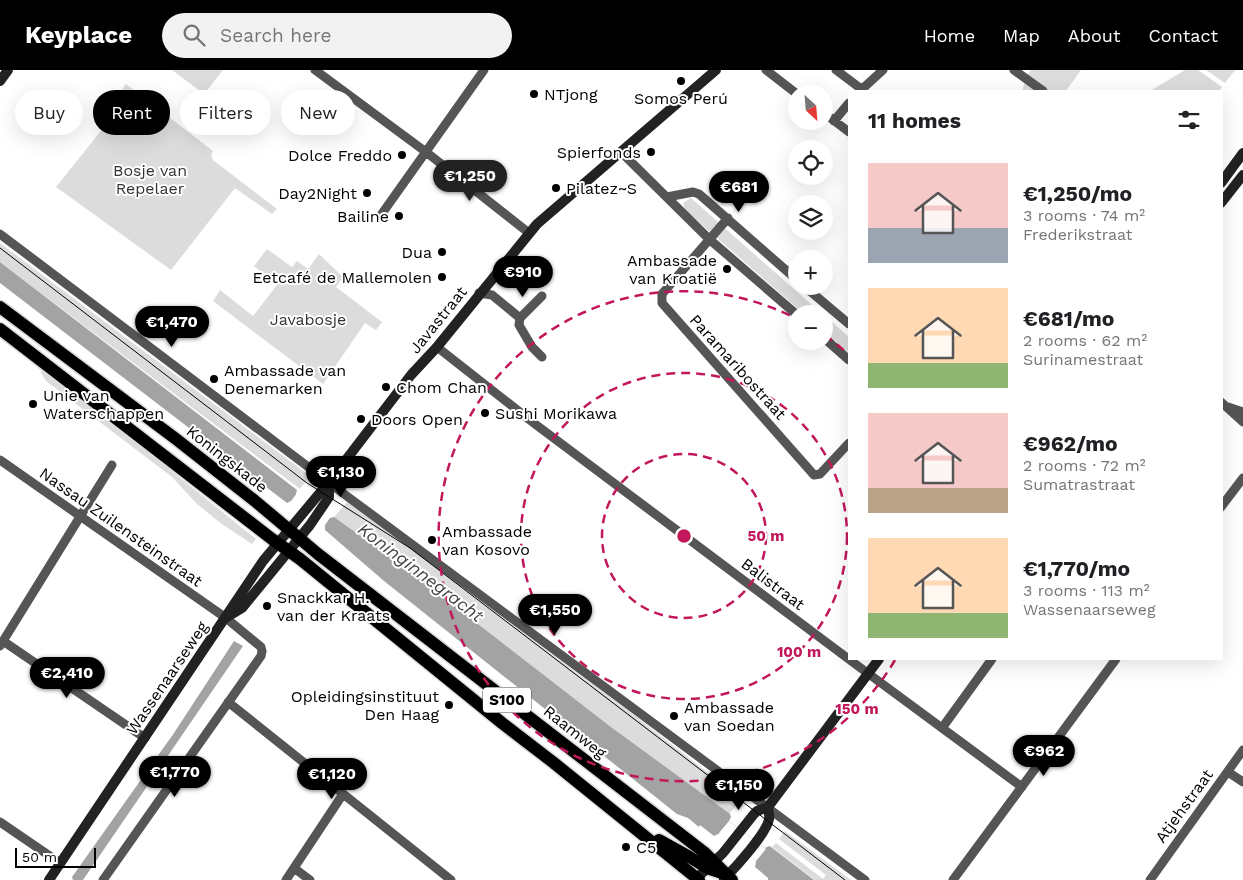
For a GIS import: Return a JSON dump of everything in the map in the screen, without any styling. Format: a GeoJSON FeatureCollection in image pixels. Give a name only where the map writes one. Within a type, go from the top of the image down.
{"type":"FeatureCollection","features":[{"type":"Feature","properties":{"kind":"main road","name":"Koningskade"},"geometry":{"type":"LineString","coordinates":[[0,307],[176,439],[289,529]]}},
{"type":"Feature","properties":{"kind":"main road","name":"S100"},"geometry":{"type":"LineString","coordinates":[[0,329],[289,551],[697,879]]}},
{"type":"Feature","properties":{"kind":"main road","name":"S100"},"geometry":{"type":"LineString","coordinates":[[289,529],[300,538]]}},
{"type":"Feature","properties":{"kind":"main road","name":"Raamweg"},"geometry":{"type":"LineString","coordinates":[[300,538],[728,878]]}},
{"type":"Feature","properties":{"kind":"main road"},"geometry":{"type":"LineString","coordinates":[[634,827],[688,856],[711,865]]}},
{"type":"Feature","properties":{"kind":"street"},"geometry":{"type":"LineString","coordinates":[[0,81],[8,70]]}},
{"type":"Feature","properties":{"kind":"street"},"geometry":{"type":"LineString","coordinates":[[315,70],[426,152],[529,233]]}},
{"type":"Feature","properties":{"kind":"street"},"geometry":{"type":"LineString","coordinates":[[382,215],[484,70]]}},
{"type":"Feature","properties":{"kind":"street","name":"Javastraat"},"geometry":{"type":"LineString","coordinates":[[289,529],[329,482],[411,375],[437,347],[529,233],[716,70]]}},
{"type":"Feature","properties":{"kind":"street"},"geometry":{"type":"LineString","coordinates":[[766,70],[788,86]]}},
{"type":"Feature","properties":{"kind":"street"},"geometry":{"type":"LineString","coordinates":[[836,70],[861,90]]}},
{"type":"Feature","properties":{"kind":"street"},"geometry":{"type":"LineString","coordinates":[[848,70],[861,90]]}},
{"type":"Feature","properties":{"kind":"street"},"geometry":{"type":"LineString","coordinates":[[863,90],[883,70]]}},
{"type":"Feature","properties":{"kind":"street"},"geometry":{"type":"LineString","coordinates":[[1014,70],[1042,90]]}},
{"type":"Feature","properties":{"kind":"street"},"geometry":{"type":"LineString","coordinates":[[848,104],[834,121],[848,131]]}},
{"type":"Feature","properties":{"kind":"street"},"geometry":{"type":"LineString","coordinates":[[621,152],[710,239],[788,307]]}},
{"type":"Feature","properties":{"kind":"street"},"geometry":{"type":"LineString","coordinates":[[1223,180],[1243,153]]}},
{"type":"Feature","properties":{"kind":"street"},"geometry":{"type":"LineString","coordinates":[[1223,200],[1243,175]]}},
{"type":"Feature","properties":{"kind":"street"},"geometry":{"type":"LineString","coordinates":[[667,197],[693,192],[699,194],[788,272]]}},
{"type":"Feature","properties":{"kind":"street"},"geometry":{"type":"LineString","coordinates":[[710,239],[728,218]]}},
{"type":"Feature","properties":{"kind":"street"},"geometry":{"type":"LineString","coordinates":[[0,234],[329,482],[865,880]]}},
{"type":"Feature","properties":{"kind":"street","name":"Paramaribostraat"},"geometry":{"type":"LineString","coordinates":[[710,239],[662,294],[662,303],[814,475],[820,474],[848,444]]}},
{"type":"Feature","properties":{"kind":"street"},"geometry":{"type":"LineString","coordinates":[[479,293],[492,294],[520,318]]}},
{"type":"Feature","properties":{"kind":"street"},"geometry":{"type":"LineString","coordinates":[[815,295],[848,323]]}},
{"type":"Feature","properties":{"kind":"street"},"geometry":{"type":"LineString","coordinates":[[542,296],[520,318],[519,325],[532,347],[542,356]]}},
{"type":"Feature","properties":{"kind":"street"},"geometry":{"type":"LineString","coordinates":[[833,346],[848,359]]}},
{"type":"Feature","properties":{"kind":"street","name":"Balistraat"},"geometry":{"type":"LineString","coordinates":[[437,347],[492,391],[848,657]]}},
{"type":"Feature","properties":{"kind":"street"},"geometry":{"type":"LineString","coordinates":[[1225,405],[1243,412]]}},
{"type":"Feature","properties":{"kind":"street"},"geometry":{"type":"LineString","coordinates":[[1225,405],[1243,422]]}},
{"type":"Feature","properties":{"kind":"street","name":"Nassau Zuilensteinstraat"},"geometry":{"type":"LineString","coordinates":[[0,460],[226,618]]}},
{"type":"Feature","properties":{"kind":"street"},"geometry":{"type":"LineString","coordinates":[[112,464],[2,643],[145,738]]}},
{"type":"Feature","properties":{"kind":"street"},"geometry":{"type":"LineString","coordinates":[[1223,504],[1243,478]]}},
{"type":"Feature","properties":{"kind":"street","name":"Javastraat"},"geometry":{"type":"LineString","coordinates":[[300,538],[329,497],[329,482]]}},
{"type":"Feature","properties":{"kind":"street","name":"Wassenaarseweg"},"geometry":{"type":"LineString","coordinates":[[49,880],[226,618],[232,605],[263,560],[289,529]]}},
{"type":"Feature","properties":{"kind":"street","name":"Wassenaarseweg"},"geometry":{"type":"LineString","coordinates":[[226,618],[242,608],[300,538]]}},
{"type":"Feature","properties":{"kind":"street","name":"Wassenaarseweg"},"geometry":{"type":"LineString","coordinates":[[103,880],[261,656],[261,647],[226,618]]}},
{"type":"Feature","properties":{"kind":"street","name":"Balistraat"},"geometry":{"type":"LineString","coordinates":[[852,660],[1022,787]]}},
{"type":"Feature","properties":{"kind":"street","name":"S100"},"geometry":{"type":"LineString","coordinates":[[697,879],[731,842],[740,829],[758,811],[768,807],[878,660]]}},
{"type":"Feature","properties":{"kind":"street"},"geometry":{"type":"LineString","coordinates":[[942,728],[991,660]]}},
{"type":"Feature","properties":{"kind":"street"},"geometry":{"type":"LineString","coordinates":[[954,880],[1115,660]]}},
{"type":"Feature","properties":{"kind":"street"},"geometry":{"type":"LineString","coordinates":[[228,702],[451,880]]}},
{"type":"Feature","properties":{"kind":"street","name":"Atjehstraat"},"geometry":{"type":"LineString","coordinates":[[1150,880],[1243,750]]}},
{"type":"Feature","properties":{"kind":"street"},"geometry":{"type":"LineString","coordinates":[[1228,772],[1243,782]]}},
{"type":"Feature","properties":{"kind":"street"},"geometry":{"type":"LineString","coordinates":[[286,880],[344,794]]}},
{"type":"Feature","properties":{"kind":"street","name":"S100"},"geometry":{"type":"LineString","coordinates":[[728,878],[756,841],[769,820],[768,807]]}},
{"type":"Feature","properties":{"kind":"street"},"geometry":{"type":"LineString","coordinates":[[0,822],[60,863]]}},
{"type":"Feature","properties":{"kind":"street"},"geometry":{"type":"LineString","coordinates":[[294,868],[310,880]]}},
{"type":"Feature","properties":{"kind":"green space"},"geometry":{"type":"Polygon","coordinates":[[[172,70],[223,70],[207,90],[199,90],[172,70]]]}},
{"type":"Feature","properties":{"kind":"green space"},"geometry":{"type":"Polygon","coordinates":[[[1031,70],[1081,70],[1067,90],[1022,90],[1031,70]]]}},
{"type":"Feature","properties":{"kind":"green space"},"geometry":{"type":"Polygon","coordinates":[[[1185,70],[1198,70],[1222,87],[1220,90],[1152,90],[1185,70]]]}},
{"type":"Feature","properties":{"kind":"green space"},"geometry":{"type":"Polygon","coordinates":[[[1206,70],[1235,70],[1225,83],[1206,70]]]}},
{"type":"Feature","properties":{"kind":"green space","name":"Bosje van Repelaer"},"geometry":{"type":"Polygon","coordinates":[[[126,84],[134,90],[122,90],[126,84]]]}},
{"type":"Feature","properties":{"kind":"green space","name":"Bosje van Repelaer"},"geometry":{"type":"Polygon","coordinates":[[[170,118],[180,126],[180,135],[192,135],[213,151],[211,155],[213,160],[277,209],[272,214],[235,188],[171,270],[56,187],[98,135],[170,135],[170,118]]]}},
{"type":"Feature","properties":{"kind":"green space"},"geometry":{"type":"Polygon","coordinates":[[[691,198],[788,284],[788,295],[801,295],[812,305],[794,305],[685,210],[683,203],[691,198]]]}},
{"type":"Feature","properties":{"kind":"green space"},"geometry":{"type":"Polygon","coordinates":[[[0,243],[310,476],[300,489],[0,262],[0,243]]]}},
{"type":"Feature","properties":{"kind":"green space","name":"Javabosje"},"geometry":{"type":"Polygon","coordinates":[[[267,249],[292,267],[297,261],[308,269],[319,254],[343,277],[336,287],[382,322],[376,330],[365,323],[323,384],[213,301],[220,290],[253,316],[277,285],[254,266],[267,249]]]}},
{"type":"Feature","properties":{"kind":"green space"},"geometry":{"type":"Polygon","coordinates":[[[833,323],[848,336],[848,352],[833,339],[833,323]]]}},
{"type":"Feature","properties":{"kind":"green space"},"geometry":{"type":"Polygon","coordinates":[[[42,367],[256,539],[252,544],[219,522],[196,503],[172,477],[46,381],[41,373],[42,367]]]}},
{"type":"Feature","properties":{"kind":"green space"},"geometry":{"type":"Polygon","coordinates":[[[347,502],[630,712],[742,799],[729,814],[611,727],[403,566],[334,517],[347,502]]]}},
{"type":"Feature","properties":{"kind":"green space"},"geometry":{"type":"Polygon","coordinates":[[[785,831],[851,880],[815,880],[772,847],[776,843],[823,879],[826,875],[779,839],[785,831]]]}},
{"type":"Feature","properties":{"kind":"shaded area"},"geometry":{"type":"Polygon","coordinates":[[[0,262],[297,490],[296,494],[330,518],[334,517],[403,566],[611,727],[730,814],[729,821],[765,848],[771,847],[814,880],[768,880],[755,867],[756,861],[720,833],[714,836],[700,825],[699,827],[688,818],[677,814],[384,581],[325,530],[325,526],[291,501],[287,503],[0,283],[0,262]]]}},
{"type":"Feature","properties":{"kind":"shaded area"},"geometry":{"type":"Polygon","coordinates":[[[234,641],[243,646],[83,880],[73,880],[72,877],[174,733],[234,641]]]}},
{"type":"Feature","properties":{"kind":"pier"},"geometry":{"type":"Polygon","coordinates":[[[299,490],[299,493],[332,515],[323,528],[289,504],[299,490]]]}},
{"type":"Feature","properties":{"kind":"pier"},"geometry":{"type":"Polygon","coordinates":[[[729,821],[766,849],[756,861],[719,833],[729,821]]]}},
{"type":"Feature","properties":{"kind":"tram line"},"geometry":{"type":"LineString","coordinates":[[0,248],[307,483],[410,548],[845,880]]}},
{"type":"Feature","properties":{"kind":"place","name":"Somos Perú"},"geometry":{"type":"Point","coordinates":[681,81]}},
{"type":"Feature","properties":{"kind":"place","name":"NTjong"},"geometry":{"type":"Point","coordinates":[534,94]}},
{"type":"Feature","properties":{"kind":"place","name":"Spierfonds"},"geometry":{"type":"Point","coordinates":[651,152]}},
{"type":"Feature","properties":{"kind":"place","name":"Dolce Freddo"},"geometry":{"type":"Point","coordinates":[402,155]}},
{"type":"Feature","properties":{"kind":"place","name":"Pilatez~S"},"geometry":{"type":"Point","coordinates":[556,188]}},
{"type":"Feature","properties":{"kind":"place","name":"Day2Night"},"geometry":{"type":"Point","coordinates":[367,193]}},
{"type":"Feature","properties":{"kind":"place","name":"Bailine"},"geometry":{"type":"Point","coordinates":[399,216]}},
{"type":"Feature","properties":{"kind":"place","name":"Dua"},"geometry":{"type":"Point","coordinates":[442,252]}},
{"type":"Feature","properties":{"kind":"place","name":"Ambassade van Kroatië"},"geometry":{"type":"Point","coordinates":[727,269]}},
{"type":"Feature","properties":{"kind":"place","name":"Eetcafé de Mallemolen"},"geometry":{"type":"Point","coordinates":[442,277]}},
{"type":"Feature","properties":{"kind":"place","name":"Ambassade van Denemarken"},"geometry":{"type":"Point","coordinates":[214,379]}},
{"type":"Feature","properties":{"kind":"place","name":"Chom Chan"},"geometry":{"type":"Point","coordinates":[386,387]}},
{"type":"Feature","properties":{"kind":"place","name":"Unie van Waterschappen"},"geometry":{"type":"Point","coordinates":[33,404]}},
{"type":"Feature","properties":{"kind":"place","name":"Sushi Morikawa"},"geometry":{"type":"Point","coordinates":[485,413]}},
{"type":"Feature","properties":{"kind":"place","name":"Doors Open"},"geometry":{"type":"Point","coordinates":[361,419]}},
{"type":"Feature","properties":{"kind":"place","name":"Ambassade van Kosovo"},"geometry":{"type":"Point","coordinates":[432,540]}},
{"type":"Feature","properties":{"kind":"place","name":"Snackkar H. van der Kraats"},"geometry":{"type":"Point","coordinates":[267,606]}},
{"type":"Feature","properties":{"kind":"place","name":"Opleidingsinstituut Den Haag"},"geometry":{"type":"Point","coordinates":[449,705]}},
{"type":"Feature","properties":{"kind":"place","name":"Ambassade van Soedan"},"geometry":{"type":"Point","coordinates":[674,716]}},
{"type":"Feature","properties":{"kind":"place","name":"C5"},"geometry":{"type":"Point","coordinates":[626,847]}},
{"type":"Feature","properties":{"kind":"water label","name":"Koninginnegracht"},"geometry":{"type":"Point","coordinates":[421,572]}}]}
